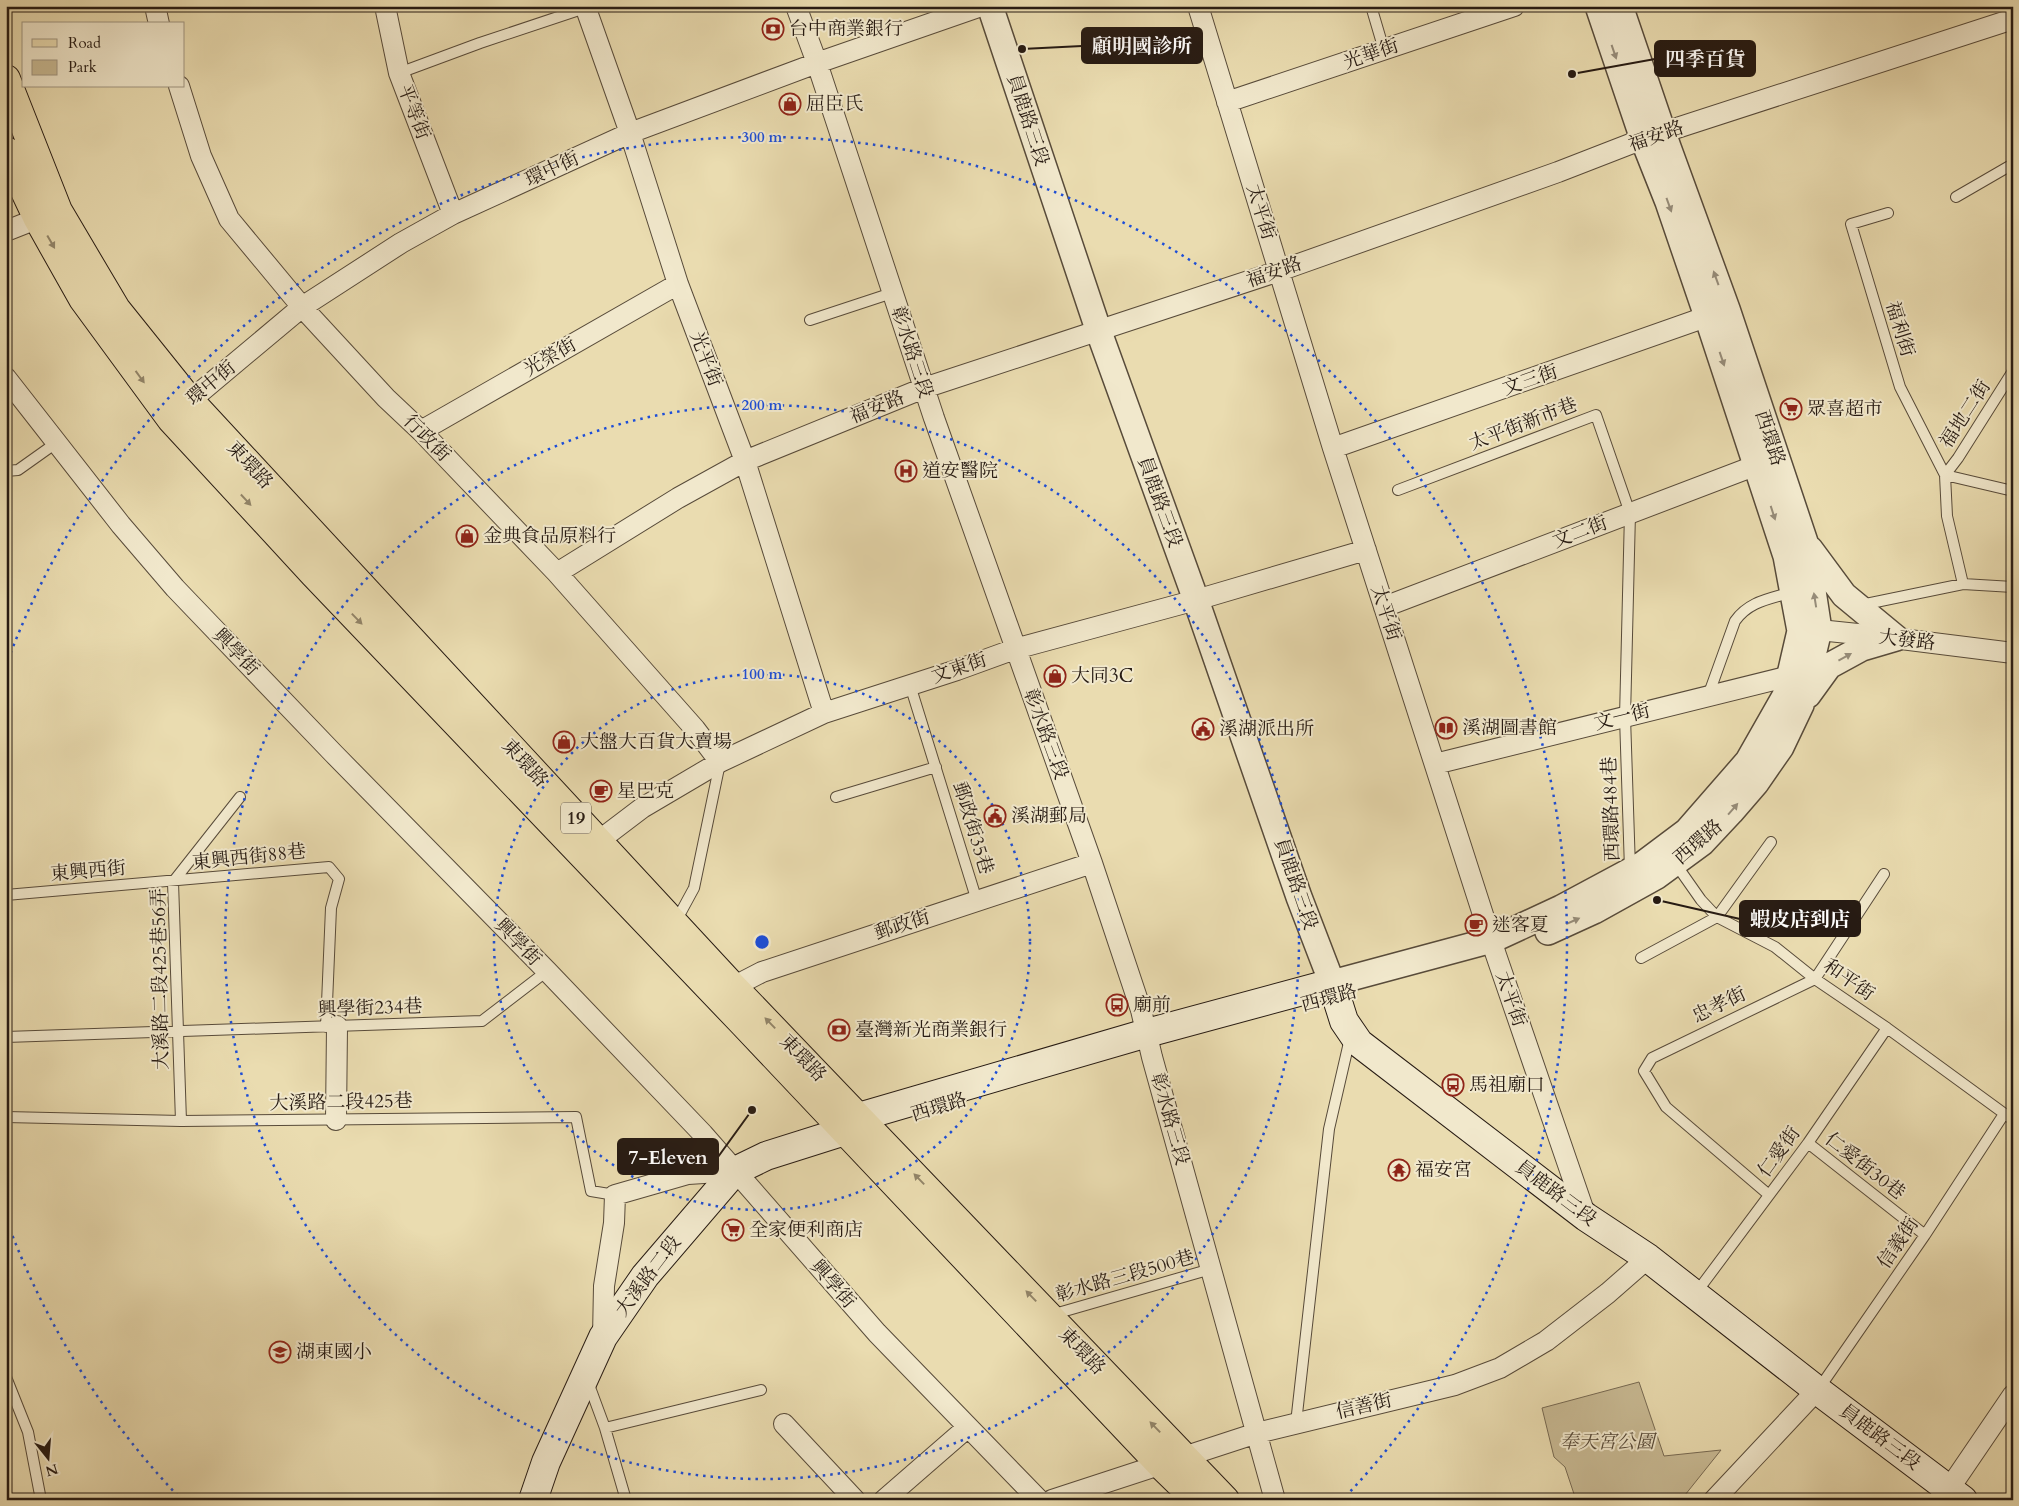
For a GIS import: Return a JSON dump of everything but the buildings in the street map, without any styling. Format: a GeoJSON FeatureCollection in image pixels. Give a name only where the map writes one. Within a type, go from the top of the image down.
{"type":"FeatureCollection","features":[{"type":"Feature","properties":{"kind":"main road","name":"東環路"},"geometry":{"type":"LineString","coordinates":[[6,79],[48,215],[83,299],[170,419],[308,567],[590,848],[675,924],[726,993]]}},
{"type":"Feature","properties":{"kind":"main road","name":"東環路"},"geometry":{"type":"LineString","coordinates":[[6,151],[48,215],[116,309],[189,400],[590,848],[726,993],[1049,1316],[1172,1461],[1197,1500]]}},
{"type":"Feature","properties":{"kind":"main road","name":"員鹿路三段"},"geometry":{"type":"LineString","coordinates":[[1334,989],[1344,1021],[1359,1043],[1586,1217],[1648,1258],[1696,1294],[1951,1496]]}},
{"type":"Feature","properties":{"kind":"main road","name":"西環路"},"geometry":{"type":"LineString","coordinates":[[858,1125],[1148,1039],[1334,989]]}},
{"type":"Feature","properties":{"kind":"main road","name":"東環路"},"geometry":{"type":"LineString","coordinates":[[858,1125],[1172,1461],[1225,1500]]}},
{"type":"Feature","properties":{"kind":"main road","name":"大溪路二段"},"geometry":{"type":"LineString","coordinates":[[533,1500],[546,1462],[603,1337],[645,1276],[735,1171],[766,1156],[858,1125]]}},
{"type":"Feature","properties":{"kind":"street"},"geometry":{"type":"LineString","coordinates":[[155,6],[159,22]]}},
{"type":"Feature","properties":{"kind":"street","name":"平等街"},"geometry":{"type":"LineString","coordinates":[[385,6],[399,74],[453,214]]}},
{"type":"Feature","properties":{"kind":"street","name":"彰水路三段"},"geometry":{"type":"LineString","coordinates":[[796,6],[817,63],[924,388],[1092,863],[1141,1010],[1276,1500]]}},
{"type":"Feature","properties":{"kind":"street","name":"環中街"},"geometry":{"type":"LineString","coordinates":[[170,419],[189,400],[302,307],[400,243],[453,214],[630,133],[817,63],[981,6]]}},
{"type":"Feature","properties":{"kind":"street","name":"員鹿路三段"},"geometry":{"type":"LineString","coordinates":[[990,6],[1099,332],[1196,600],[1299,897],[1334,989]]}},
{"type":"Feature","properties":{"kind":"street","name":"太平街"},"geometry":{"type":"LineString","coordinates":[[1198,6],[1333,448],[1494,948],[1586,1217]]}},
{"type":"Feature","properties":{"kind":"street","name":"光華街"},"geometry":{"type":"LineString","coordinates":[[1228,102],[1514,6]]}},
{"type":"Feature","properties":{"kind":"street","name":"西環路"},"geometry":{"type":"LineString","coordinates":[[1598,6],[1653,136]]}},
{"type":"Feature","properties":{"kind":"street","name":"西環路"},"geometry":{"type":"LineString","coordinates":[[1334,989],[1494,948],[1594,911],[1657,876],[1702,843],[1756,783],[1781,747],[1801,705],[1799,674],[1810,630],[1806,545],[1767,461],[1717,313],[1668,202],[1620,6]]}},
{"type":"Feature","properties":{"kind":"street","name":"光平街"},"geometry":{"type":"LineString","coordinates":[[585,7],[630,133],[678,284],[745,461],[824,713]]}},
{"type":"Feature","properties":{"kind":"street","name":"福安路"},"geometry":{"type":"LineString","coordinates":[[557,573],[678,498],[745,461],[924,388],[1099,332],[1279,271],[1558,172],[1653,136],[2013,19]]}},
{"type":"Feature","properties":{"kind":"street","name":"行政街"},"geometry":{"type":"LineString","coordinates":[[180,88],[201,156],[230,219],[302,307],[386,398],[421,431],[557,573],[695,729],[720,762]]}},
{"type":"Feature","properties":{"kind":"street"},"geometry":{"type":"LineString","coordinates":[[6,231],[48,215]]}},
{"type":"Feature","properties":{"kind":"street","name":"光榮街"},"geometry":{"type":"LineString","coordinates":[[421,431],[678,284]]}},
{"type":"Feature","properties":{"kind":"street","name":"文三街"},"geometry":{"type":"LineString","coordinates":[[1333,448],[1717,313]]}},
{"type":"Feature","properties":{"kind":"street","name":"興學街"},"geometry":{"type":"LineString","coordinates":[[6,378],[121,525],[175,588],[703,1134],[876,1333],[1039,1500]]}},
{"type":"Feature","properties":{"kind":"street","name":"西環路"},"geometry":{"type":"LineString","coordinates":[[1767,461],[1793,592],[1810,630]]}},
{"type":"Feature","properties":{"kind":"street","name":"文二街"},"geometry":{"type":"LineString","coordinates":[[1384,607],[1767,461]]}},
{"type":"Feature","properties":{"kind":"street"},"geometry":{"type":"LineString","coordinates":[[1806,545],[1844,595],[1896,638]]}},
{"type":"Feature","properties":{"kind":"street","name":"文東街"},"geometry":{"type":"LineString","coordinates":[[590,848],[642,808],[720,762],[824,713],[1015,648],[1196,600],[1366,550]]}},
{"type":"Feature","properties":{"kind":"street","name":"大發路"},"geometry":{"type":"LineString","coordinates":[[1810,630],[1896,638],[2013,654]]}},
{"type":"Feature","properties":{"kind":"street"},"geometry":{"type":"LineString","coordinates":[[1801,705],[1829,666],[1862,648],[1896,638]]}},
{"type":"Feature","properties":{"kind":"street","name":"西環路"},"geometry":{"type":"LineString","coordinates":[[1494,948],[1561,908],[1643,864],[1687,831],[1748,761],[1799,674]]}},
{"type":"Feature","properties":{"kind":"street","name":"文一街"},"geometry":{"type":"LineString","coordinates":[[1435,764],[1799,674]]}},
{"type":"Feature","properties":{"kind":"street","name":"郵政街"},"geometry":{"type":"LineString","coordinates":[[726,993],[762,972],[1092,863]]}},
{"type":"Feature","properties":{"kind":"street"},"geometry":{"type":"LineString","coordinates":[[332,1027],[336,1120]]}},
{"type":"Feature","properties":{"kind":"street"},"geometry":{"type":"LineString","coordinates":[[603,1337],[604,1286],[614,1224],[615,1195],[688,1174],[735,1171]]}},
{"type":"Feature","properties":{"kind":"street","name":"信善街"},"geometry":{"type":"LineString","coordinates":[[1052,1500],[1257,1432],[1455,1385],[1500,1368],[1546,1341],[1608,1293],[1648,1258]]}},
{"type":"Feature","properties":{"kind":"street"},"geometry":{"type":"LineString","coordinates":[[1714,1500],[1817,1390]]}},
{"type":"Feature","properties":{"kind":"street"},"geometry":{"type":"LineString","coordinates":[[1951,1496],[2013,1395]]}},
{"type":"Feature","properties":{"kind":"street"},"geometry":{"type":"LineString","coordinates":[[784,1424],[855,1500]]}},
{"type":"Feature","properties":{"kind":"street"},"geometry":{"type":"LineString","coordinates":[[884,1500],[968,1427]]}},
{"type":"Feature","properties":{"kind":"lane"},"geometry":{"type":"LineString","coordinates":[[1371,6],[1384,50]]}},
{"type":"Feature","properties":{"kind":"lane"},"geometry":{"type":"LineString","coordinates":[[399,74],[480,43],[585,7]]}},
{"type":"Feature","properties":{"kind":"lane"},"geometry":{"type":"LineString","coordinates":[[1956,197],[2013,164]]}},
{"type":"Feature","properties":{"kind":"lane","name":"福利街"},"geometry":{"type":"LineString","coordinates":[[1888,213],[1851,224],[1900,387],[1945,475],[1947,516],[1963,584]]}},
{"type":"Feature","properties":{"kind":"lane"},"geometry":{"type":"LineString","coordinates":[[810,320],[892,293]]}},
{"type":"Feature","properties":{"kind":"lane","name":"福地二街"},"geometry":{"type":"LineString","coordinates":[[1945,475],[2013,371]]}},
{"type":"Feature","properties":{"kind":"lane","name":"太平街新市巷"},"geometry":{"type":"LineString","coordinates":[[1398,490],[1596,415],[1630,512],[1626,717]]}},
{"type":"Feature","properties":{"kind":"lane"},"geometry":{"type":"LineString","coordinates":[[6,471],[18,470],[56,444]]}},
{"type":"Feature","properties":{"kind":"lane"},"geometry":{"type":"LineString","coordinates":[[1945,475],[2013,491]]}},
{"type":"Feature","properties":{"kind":"lane"},"geometry":{"type":"LineString","coordinates":[[1857,605],[1963,584],[2013,587]]}},
{"type":"Feature","properties":{"kind":"lane"},"geometry":{"type":"LineString","coordinates":[[1708,696],[1735,621],[1740,613],[1748,606],[1793,592]]}},
{"type":"Feature","properties":{"kind":"lane","name":"郵政街35巷"},"geometry":{"type":"LineString","coordinates":[[910,685],[977,901]]}},
{"type":"Feature","properties":{"kind":"lane","name":"西環路484巷"},"geometry":{"type":"LineString","coordinates":[[1626,717],[1630,871]]}},
{"type":"Feature","properties":{"kind":"lane"},"geometry":{"type":"LineString","coordinates":[[675,924],[694,888],[720,762]]}},
{"type":"Feature","properties":{"kind":"lane","name":"郵政街35巷"},"geometry":{"type":"LineString","coordinates":[[836,797],[936,766]]}},
{"type":"Feature","properties":{"kind":"lane","name":"大溪路二段425巷56弄"},"geometry":{"type":"LineString","coordinates":[[181,1121],[173,882],[240,798]]}},
{"type":"Feature","properties":{"kind":"lane"},"geometry":{"type":"LineString","coordinates":[[1641,958],[1717,917],[1771,842]]}},
{"type":"Feature","properties":{"kind":"lane","name":"和平街"},"geometry":{"type":"LineString","coordinates":[[1675,863],[1701,900],[1717,917],[1775,947],[1816,979],[1887,1028],[2008,1117]]}},
{"type":"Feature","properties":{"kind":"lane","name":"東興西街88巷"},"geometry":{"type":"LineString","coordinates":[[173,882],[329,867],[339,879],[331,908],[332,1027]]}},
{"type":"Feature","properties":{"kind":"lane"},"geometry":{"type":"LineString","coordinates":[[1816,979],[1884,874]]}},
{"type":"Feature","properties":{"kind":"lane","name":"東興西街"},"geometry":{"type":"LineString","coordinates":[[6,895],[173,882]]}},
{"type":"Feature","properties":{"kind":"lane","name":"興學街234巷"},"geometry":{"type":"LineString","coordinates":[[6,1038],[482,1021],[547,971]]}},
{"type":"Feature","properties":{"kind":"lane","name":"忠孝街"},"geometry":{"type":"LineString","coordinates":[[1769,1195],[1666,1107],[1644,1070],[1652,1058],[1816,979]]}},
{"type":"Feature","properties":{"kind":"lane","name":"仁愛街"},"geometry":{"type":"LineString","coordinates":[[1696,1294],[1808,1143],[1887,1028]]}},
{"type":"Feature","properties":{"kind":"lane"},"geometry":{"type":"LineString","coordinates":[[1296,1422],[1329,1129],[1352,1032]]}},
{"type":"Feature","properties":{"kind":"lane","name":"大溪路二段425巷"},"geometry":{"type":"LineString","coordinates":[[6,1117],[181,1121],[576,1117],[591,1191],[615,1195]]}},
{"type":"Feature","properties":{"kind":"lane","name":"信義街"},"geometry":{"type":"LineString","coordinates":[[1817,1390],[2008,1117]]}},
{"type":"Feature","properties":{"kind":"lane","name":"仁愛街30巷"},"geometry":{"type":"LineString","coordinates":[[1808,1143],[1925,1235]]}},
{"type":"Feature","properties":{"kind":"lane","name":"彰水路三段500巷"},"geometry":{"type":"LineString","coordinates":[[1049,1316],[1211,1269]]}},
{"type":"Feature","properties":{"kind":"lane"},"geometry":{"type":"LineString","coordinates":[[585,1375],[605,1428],[626,1500]]}},
{"type":"Feature","properties":{"kind":"lane"},"geometry":{"type":"LineString","coordinates":[[6,1377],[28,1432],[40,1500]]}},
{"type":"Feature","properties":{"kind":"lane"},"geometry":{"type":"LineString","coordinates":[[605,1428],[761,1390]]}},
{"type":"Feature","properties":{"kind":"green space","name":"奉天宮公園"},"geometry":{"type":"Polygon","coordinates":[[[1639,1382],[1664,1456],[1721,1450],[1681,1500],[1576,1500],[1565,1467],[1554,1457],[1542,1408],[1639,1382]]]}},
{"type":"Feature","properties":{"kind":"place","name":"台中商業銀行"},"geometry":{"type":"Point","coordinates":[773,29]}},
{"type":"Feature","properties":{"kind":"place","name":"顧明國診所"},"geometry":{"type":"Point","coordinates":[1022,49]}},
{"type":"Feature","properties":{"kind":"place","name":"四季百貨"},"geometry":{"type":"Point","coordinates":[1572,74]}},
{"type":"Feature","properties":{"kind":"place","name":"屈臣氏"},"geometry":{"type":"Point","coordinates":[790,104]}},
{"type":"Feature","properties":{"kind":"place","name":"眾喜超市"},"geometry":{"type":"Point","coordinates":[1791,409]}},
{"type":"Feature","properties":{"kind":"place","name":"道安醫院"},"geometry":{"type":"Point","coordinates":[906,471]}},
{"type":"Feature","properties":{"kind":"place","name":"金典食品原料行"},"geometry":{"type":"Point","coordinates":[467,536]}},
{"type":"Feature","properties":{"kind":"place","name":"大同3C"},"geometry":{"type":"Point","coordinates":[1055,676]}},
{"type":"Feature","properties":{"kind":"place","name":"溪湖圖書館"},"geometry":{"type":"Point","coordinates":[1446,728]}},
{"type":"Feature","properties":{"kind":"place","name":"溪湖派出所"},"geometry":{"type":"Point","coordinates":[1203,729]}},
{"type":"Feature","properties":{"kind":"place","name":"大盤大百貨大賣場"},"geometry":{"type":"Point","coordinates":[564,742]}},
{"type":"Feature","properties":{"kind":"place","name":"星巴克"},"geometry":{"type":"Point","coordinates":[601,791]}},
{"type":"Feature","properties":{"kind":"place","name":"溪湖郵局"},"geometry":{"type":"Point","coordinates":[995,816]}},
{"type":"Feature","properties":{"kind":"place","name":"蝦皮店到店"},"geometry":{"type":"Point","coordinates":[1657,900]}},
{"type":"Feature","properties":{"kind":"place","name":"迷客夏"},"geometry":{"type":"Point","coordinates":[1476,925]}},
{"type":"Feature","properties":{"kind":"place","name":"廟前"},"geometry":{"type":"Point","coordinates":[1117,1005]}},
{"type":"Feature","properties":{"kind":"place","name":"臺灣新光商業銀行"},"geometry":{"type":"Point","coordinates":[839,1030]}},
{"type":"Feature","properties":{"kind":"place","name":"馬祖廟口"},"geometry":{"type":"Point","coordinates":[1453,1085]}},
{"type":"Feature","properties":{"kind":"place","name":"7-Eleven"},"geometry":{"type":"Point","coordinates":[752,1110]}},
{"type":"Feature","properties":{"kind":"place","name":"福安宮"},"geometry":{"type":"Point","coordinates":[1399,1170]}},
{"type":"Feature","properties":{"kind":"place","name":"全家便利商店"},"geometry":{"type":"Point","coordinates":[733,1230]}},
{"type":"Feature","properties":{"kind":"place","name":"湖東國小"},"geometry":{"type":"Point","coordinates":[280,1352]}}]}
